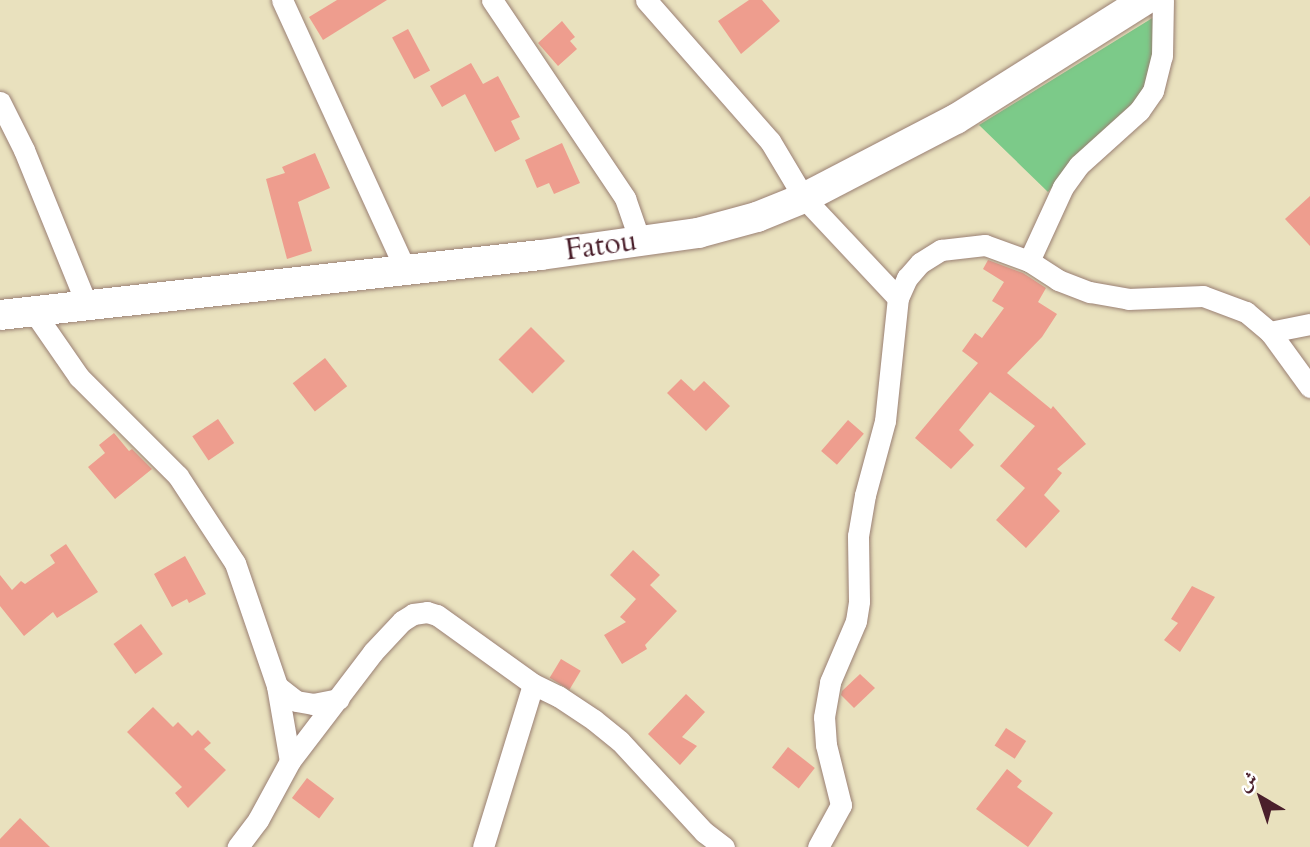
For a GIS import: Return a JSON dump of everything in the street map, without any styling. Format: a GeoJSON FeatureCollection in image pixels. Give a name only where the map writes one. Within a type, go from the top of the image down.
{"type":"FeatureCollection","features":[{"type":"Feature","properties":{"kind":"street"},"geometry":{"type":"LineString","coordinates":[[282,0],[406,271]]}},
{"type":"Feature","properties":{"kind":"street"},"geometry":{"type":"LineString","coordinates":[[492,0],[625,198],[640,241]]}},
{"type":"Feature","properties":{"kind":"street"},"geometry":{"type":"LineString","coordinates":[[646,0],[771,141],[804,198],[898,298]]}},
{"type":"Feature","properties":{"kind":"street","name":"Fatou"},"geometry":{"type":"LineString","coordinates":[[0,315],[86,303],[406,271],[640,241],[698,233],[757,217],[804,198],[956,119],[1146,0]]}},
{"type":"Feature","properties":{"kind":"street"},"geometry":{"type":"LineString","coordinates":[[1029,261],[1063,187],[1079,165],[1139,111],[1153,91],[1162,56],[1163,0]]}},
{"type":"Feature","properties":{"kind":"street"},"geometry":{"type":"LineString","coordinates":[[0,102],[24,150],[86,303]]}},
{"type":"Feature","properties":{"kind":"street"},"geometry":{"type":"LineString","coordinates":[[818,847],[841,805],[825,745],[824,717],[830,682],[856,621],[859,601],[858,536],[865,495],[885,421],[898,298],[907,278],[920,264],[941,250],[985,246],[1029,261],[1058,280],[1090,292],[1128,299],[1203,296],[1246,312],[1270,332],[1310,387]]}},
{"type":"Feature","properties":{"kind":"street"},"geometry":{"type":"LineString","coordinates":[[34,312],[79,377],[147,442],[185,487],[235,563],[277,686],[290,761]]}},
{"type":"Feature","properties":{"kind":"street"},"geometry":{"type":"LineString","coordinates":[[1270,332],[1310,324]]}},
{"type":"Feature","properties":{"kind":"street"},"geometry":{"type":"LineString","coordinates":[[238,847],[258,820],[290,761],[373,652],[402,621],[413,614],[427,612],[454,627],[533,684],[558,696],[620,741],[704,832],[724,847]]}},
{"type":"Feature","properties":{"kind":"street"},"geometry":{"type":"LineString","coordinates":[[483,847],[533,684]]}},
{"type":"Feature","properties":{"kind":"street"},"geometry":{"type":"LineString","coordinates":[[277,686],[296,701],[339,699]]}},
{"type":"Feature","properties":{"kind":"green space"},"geometry":{"type":"Polygon","coordinates":[[[1154,17],[1158,18],[1147,90],[1087,145],[1048,192],[979,125],[1154,17]]]}},
{"type":"Feature","properties":{"kind":"building"},"geometry":{"type":"Polygon","coordinates":[[[337,0],[387,0],[323,40],[309,17],[337,0]]]}},
{"type":"Feature","properties":{"kind":"building"},"geometry":{"type":"Polygon","coordinates":[[[749,0],[762,0],[780,21],[741,54],[718,21],[749,0]]]}},
{"type":"Feature","properties":{"kind":"building"},"geometry":{"type":"Polygon","coordinates":[[[562,21],[575,37],[570,41],[577,49],[558,66],[538,43],[562,21]]]}},
{"type":"Feature","properties":{"kind":"building"},"geometry":{"type":"Polygon","coordinates":[[[408,29],[430,70],[414,79],[392,37],[408,29]]]}},
{"type":"Feature","properties":{"kind":"building"},"geometry":{"type":"Polygon","coordinates":[[[471,63],[483,84],[498,76],[520,117],[511,121],[520,139],[495,152],[465,94],[442,107],[430,86],[471,63]]]}},
{"type":"Feature","properties":{"kind":"building"},"geometry":{"type":"Polygon","coordinates":[[[562,143],[580,183],[554,194],[549,183],[537,188],[525,160],[562,143]]]}},
{"type":"Feature","properties":{"kind":"building"},"geometry":{"type":"Polygon","coordinates":[[[315,153],[330,188],[298,202],[312,251],[287,259],[266,179],[285,173],[282,167],[315,153]]]}},
{"type":"Feature","properties":{"kind":"building"},"geometry":{"type":"Polygon","coordinates":[[[1310,196],[1310,246],[1285,219],[1310,196]]]}},
{"type":"Feature","properties":{"kind":"building"},"geometry":{"type":"Polygon","coordinates":[[[988,260],[1023,273],[1046,288],[1038,302],[1057,314],[1042,337],[1007,373],[1051,409],[1053,406],[1086,444],[1057,469],[1062,473],[1044,495],[1060,511],[1026,548],[996,520],[1025,488],[1000,466],[1035,426],[990,392],[959,430],[974,445],[951,469],[915,438],[978,363],[962,351],[975,333],[982,338],[1004,308],[992,301],[1004,282],[983,269],[988,260]]]}},
{"type":"Feature","properties":{"kind":"building"},"geometry":{"type":"Polygon","coordinates":[[[531,327],[565,361],[532,393],[498,360],[531,327]]]}},
{"type":"Feature","properties":{"kind":"building"},"geometry":{"type":"Polygon","coordinates":[[[325,358],[347,386],[315,412],[293,383],[325,358]]]}},
{"type":"Feature","properties":{"kind":"building"},"geometry":{"type":"Polygon","coordinates":[[[681,379],[694,391],[704,381],[730,406],[706,431],[667,393],[681,379]]]}},
{"type":"Feature","properties":{"kind":"building"},"geometry":{"type":"Polygon","coordinates":[[[218,419],[234,443],[209,460],[192,436],[218,419]]]}},
{"type":"Feature","properties":{"kind":"building"},"geometry":{"type":"Polygon","coordinates":[[[848,420],[864,434],[837,465],[821,451],[848,420]]]}},
{"type":"Feature","properties":{"kind":"building"},"geometry":{"type":"Polygon","coordinates":[[[114,433],[129,451],[132,449],[152,469],[115,499],[88,467],[105,453],[99,445],[114,433]]]}},
{"type":"Feature","properties":{"kind":"building"},"geometry":{"type":"Polygon","coordinates":[[[66,544],[98,592],[57,618],[53,612],[24,636],[0,606],[0,575],[12,590],[21,581],[25,584],[55,563],[50,555],[66,544]]]}},
{"type":"Feature","properties":{"kind":"building"},"geometry":{"type":"Polygon","coordinates":[[[633,550],[660,575],[650,585],[677,611],[645,645],[647,649],[622,664],[604,635],[626,622],[620,617],[636,599],[610,575],[633,550]]]}},
{"type":"Feature","properties":{"kind":"building"},"geometry":{"type":"Polygon","coordinates":[[[185,556],[206,594],[189,603],[187,599],[172,607],[154,574],[185,556]]]}},
{"type":"Feature","properties":{"kind":"building"},"geometry":{"type":"Polygon","coordinates":[[[1192,586],[1215,597],[1180,652],[1164,640],[1178,623],[1171,619],[1192,586]]]}},
{"type":"Feature","properties":{"kind":"building"},"geometry":{"type":"Polygon","coordinates":[[[141,624],[163,654],[135,674],[113,644],[141,624]]]}},
{"type":"Feature","properties":{"kind":"building"},"geometry":{"type":"Polygon","coordinates":[[[561,659],[581,671],[569,690],[550,678],[561,659]]]}},
{"type":"Feature","properties":{"kind":"building"},"geometry":{"type":"Polygon","coordinates":[[[860,674],[875,688],[854,708],[841,695],[860,674]]]}},
{"type":"Feature","properties":{"kind":"building"},"geometry":{"type":"Polygon","coordinates":[[[686,694],[705,712],[682,737],[697,746],[680,765],[648,734],[686,694]]]}},
{"type":"Feature","properties":{"kind":"building"},"geometry":{"type":"Polygon","coordinates":[[[153,707],[173,727],[178,722],[192,736],[198,730],[211,743],[204,749],[226,770],[188,808],[175,793],[182,787],[127,732],[153,707]]]}},
{"type":"Feature","properties":{"kind":"building"},"geometry":{"type":"Polygon","coordinates":[[[1006,728],[1026,741],[1015,759],[995,746],[1006,728]]]}},
{"type":"Feature","properties":{"kind":"building"},"geometry":{"type":"Polygon","coordinates":[[[788,747],[815,768],[799,788],[772,767],[788,747]]]}},
{"type":"Feature","properties":{"kind":"building"},"geometry":{"type":"Polygon","coordinates":[[[1007,769],[1022,781],[1017,787],[1053,813],[1028,847],[976,809],[1007,769]]]}},
{"type":"Feature","properties":{"kind":"building"},"geometry":{"type":"Polygon","coordinates":[[[307,778],[334,798],[319,818],[292,798],[307,778]]]}},
{"type":"Feature","properties":{"kind":"building"},"geometry":{"type":"Polygon","coordinates":[[[20,818],[50,847],[0,847],[0,839],[20,818]]]}}]}
